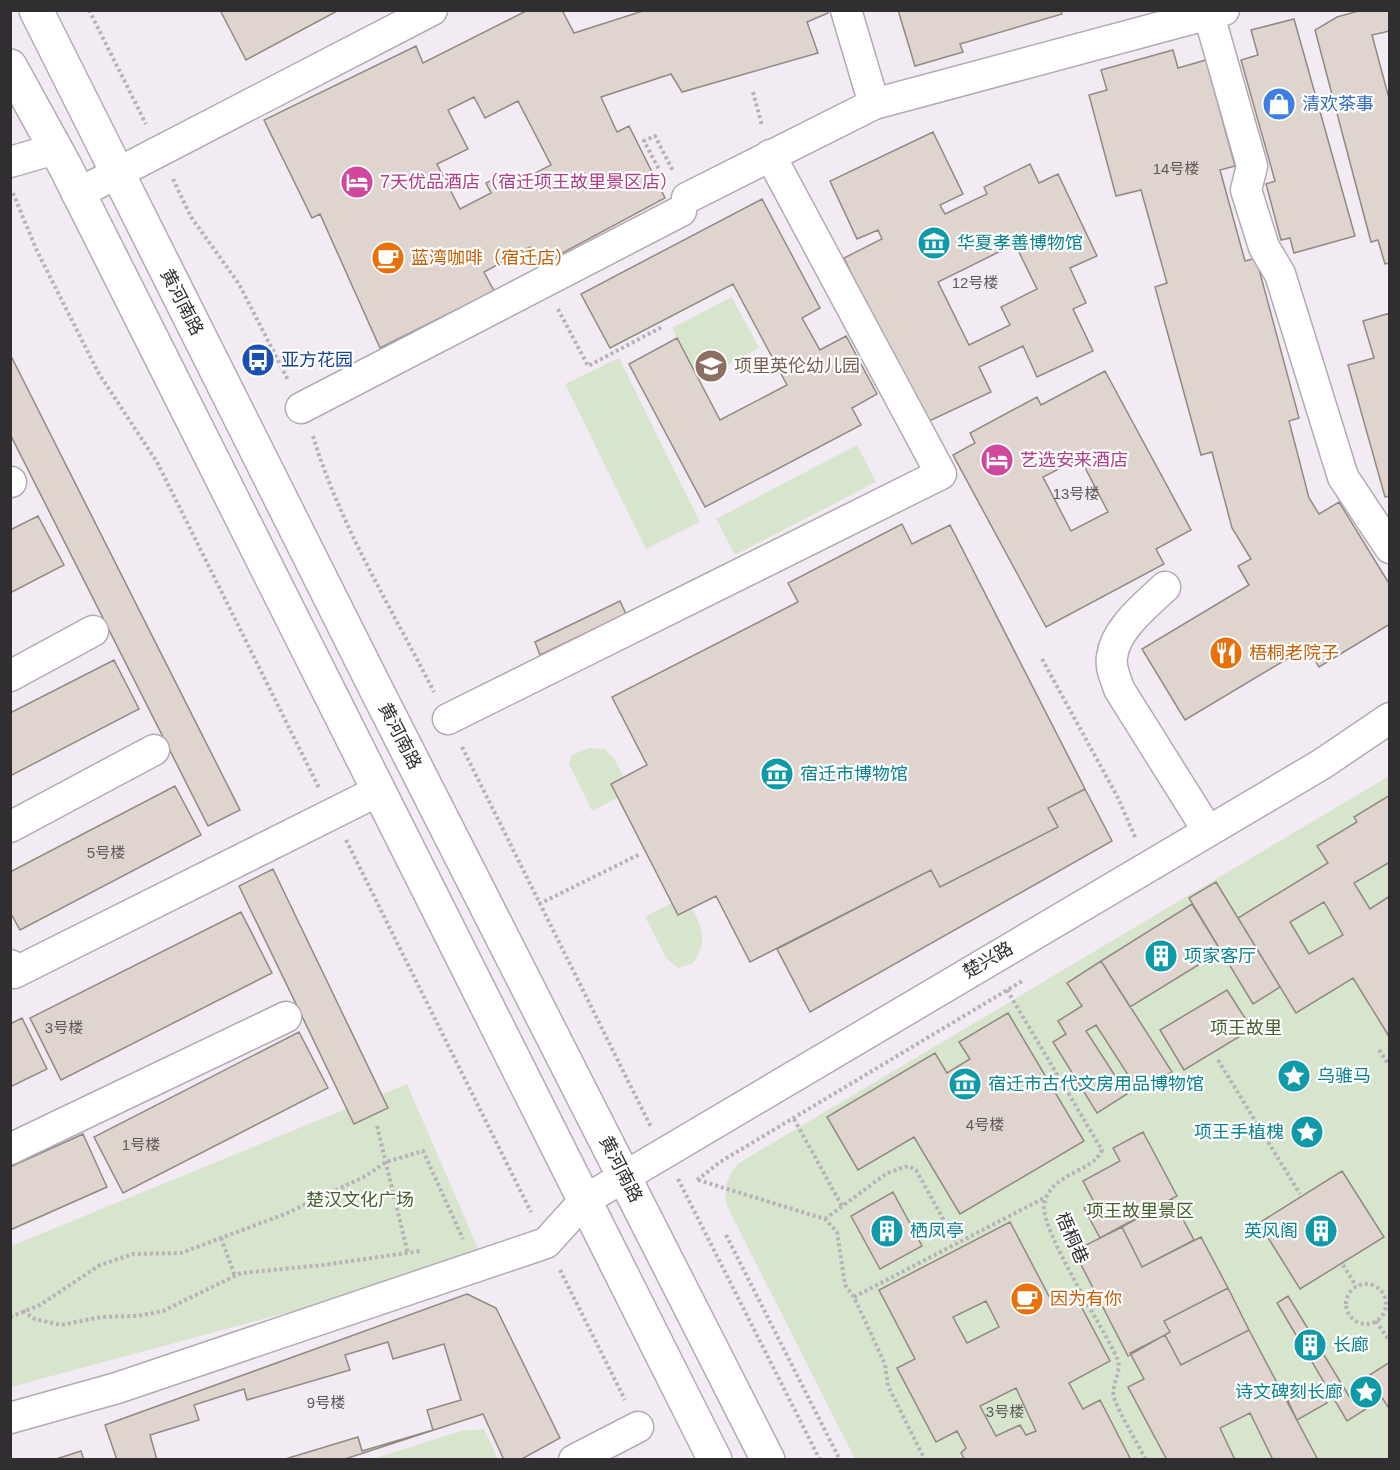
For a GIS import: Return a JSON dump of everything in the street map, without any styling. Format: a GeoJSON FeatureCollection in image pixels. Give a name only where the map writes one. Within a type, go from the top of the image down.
{"type":"FeatureCollection","features":[{"type":"Feature","properties":{"kind":"main road","name":"黄河南路"},"geometry":{"type":"LineString","coordinates":[[36,10],[376,691],[768,1460]]}},
{"type":"Feature","properties":{"kind":"main road"},"geometry":{"type":"LineString","coordinates":[[10,66],[55,149],[380,790],[715,1460]]}},
{"type":"Feature","properties":{"kind":"street"},"geometry":{"type":"LineString","coordinates":[[77,194],[432,10]]}},
{"type":"Feature","properties":{"kind":"street"},"geometry":{"type":"LineString","coordinates":[[846,10],[874,104]]}},
{"type":"Feature","properties":{"kind":"street"},"geometry":{"type":"LineString","coordinates":[[301,408],[544,282],[770,155],[874,104],[1201,14],[1251,166],[1246,190],[1264,247],[1280,274],[1343,477],[1389,548]]}},
{"type":"Feature","properties":{"kind":"street"},"geometry":{"type":"LineString","coordinates":[[10,162],[55,149]]}},
{"type":"Feature","properties":{"kind":"street"},"geometry":{"type":"LineString","coordinates":[[448,719],[941,474],[770,155]]}},
{"type":"Feature","properties":{"kind":"street"},"geometry":{"type":"LineString","coordinates":[[1165,587],[1127,626],[1116,643],[1111,658],[1113,673],[1119,689],[1208,831]]}},
{"type":"Feature","properties":{"kind":"street"},"geometry":{"type":"LineString","coordinates":[[10,676],[93,632]]}},
{"type":"Feature","properties":{"kind":"street","name":"楚兴路"},"geometry":{"type":"LineString","coordinates":[[10,1418],[117,1388],[546,1243],[585,1200],[1322,764],[1389,718]]}},
{"type":"Feature","properties":{"kind":"street"},"geometry":{"type":"LineString","coordinates":[[10,827],[154,750]]}},
{"type":"Feature","properties":{"kind":"street"},"geometry":{"type":"LineString","coordinates":[[10,965],[14,973],[380,790]]}},
{"type":"Feature","properties":{"kind":"street"},"geometry":{"type":"LineString","coordinates":[[10,1149],[286,1017]]}},
{"type":"Feature","properties":{"kind":"street"},"geometry":{"type":"LineString","coordinates":[[574,1460],[638,1426]]}},
{"type":"Feature","properties":{"kind":"path"},"geometry":{"type":"LineString","coordinates":[[655,135],[684,204],[644,141],[655,135]]}},
{"type":"Feature","properties":{"kind":"path"},"geometry":{"type":"LineString","coordinates":[[544,282],[588,366],[662,327]]}},
{"type":"Feature","properties":{"kind":"path"},"geometry":{"type":"LineString","coordinates":[[1042,659],[1117,796],[1147,867]]}},
{"type":"Feature","properties":{"kind":"path"},"geometry":{"type":"LineString","coordinates":[[539,904],[640,854]]}},
{"type":"Feature","properties":{"kind":"path","name":"梧桐巷"},"geometry":{"type":"LineString","coordinates":[[1007,990],[1102,1150],[1096,1158],[1058,1182],[1047,1197],[1044,1207],[1051,1233],[1118,1361],[1113,1396],[1146,1460]]}},
{"type":"Feature","properties":{"kind":"path"},"geometry":{"type":"LineString","coordinates":[[1379,1050],[1389,1066]]}},
{"type":"Feature","properties":{"kind":"path"},"geometry":{"type":"LineString","coordinates":[[1218,1060],[1300,1194]]}},
{"type":"Feature","properties":{"kind":"path"},"geometry":{"type":"LineString","coordinates":[[794,1119],[842,1206]]}},
{"type":"Feature","properties":{"kind":"path"},"geometry":{"type":"LineString","coordinates":[[377,1126],[416,1286]]}},
{"type":"Feature","properties":{"kind":"path"},"geometry":{"type":"LineString","coordinates":[[10,1317],[40,1305],[99,1265],[133,1254],[181,1252],[221,1238],[318,1200],[364,1177],[386,1162],[423,1151],[467,1247]]}},
{"type":"Feature","properties":{"kind":"path"},"geometry":{"type":"LineString","coordinates":[[825,1219],[896,1168],[912,1167],[957,1244]]}},
{"type":"Feature","properties":{"kind":"path"},"geometry":{"type":"LineString","coordinates":[[697,1180],[825,1219],[837,1232],[845,1285],[854,1298],[885,1364],[888,1386],[925,1460]]}},
{"type":"Feature","properties":{"kind":"path"},"geometry":{"type":"LineString","coordinates":[[854,1298],[1047,1197]]}},
{"type":"Feature","properties":{"kind":"path"},"geometry":{"type":"LineString","coordinates":[[726,1235],[840,1460]]}},
{"type":"Feature","properties":{"kind":"path"},"geometry":{"type":"LineString","coordinates":[[221,1238],[235,1276]]}},
{"type":"Feature","properties":{"kind":"path"},"geometry":{"type":"LineString","coordinates":[[23,1311],[35,1319],[61,1325],[101,1317],[137,1317],[163,1311],[235,1276],[273,1268],[323,1265],[407,1251]]}},
{"type":"Feature","properties":{"kind":"path"},"geometry":{"type":"LineString","coordinates":[[1343,1265],[1356,1286]]}},
{"type":"Feature","properties":{"kind":"path"},"geometry":{"type":"LineString","coordinates":[[1362,1284],[1375,1286],[1384,1296],[1385,1308],[1376,1321],[1360,1323],[1349,1315],[1346,1302],[1351,1290],[1356,1286],[1362,1284]]}},
{"type":"Feature","properties":{"kind":"path"},"geometry":{"type":"LineString","coordinates":[[1376,1321],[1389,1342]]}},
{"type":"Feature","properties":{"kind":"green space"},"geometry":{"type":"Polygon","coordinates":[[[732,297],[759,348],[699,380],[672,328],[732,297]]]}},
{"type":"Feature","properties":{"kind":"green space"},"geometry":{"type":"Polygon","coordinates":[[[619,358],[700,522],[646,549],[565,384],[619,358]]]}},
{"type":"Feature","properties":{"kind":"green space"},"geometry":{"type":"Polygon","coordinates":[[[857,445],[876,482],[735,555],[716,519],[857,445]]]}},
{"type":"Feature","properties":{"kind":"green space"},"geometry":{"type":"Polygon","coordinates":[[[589,748],[605,749],[615,760],[631,791],[592,811],[569,764],[572,755],[589,748]]]}},
{"type":"Feature","properties":{"kind":"green space","name":"项王故里景区"},"geometry":{"type":"Polygon","coordinates":[[[1389,776],[1389,1459],[855,1459],[727,1206],[726,1188],[735,1168],[739,1163],[1389,776]]]}},
{"type":"Feature","properties":{"kind":"green space"},"geometry":{"type":"Polygon","coordinates":[[[685,896],[701,929],[702,945],[693,963],[678,968],[667,959],[645,917],[685,896]]]}},
{"type":"Feature","properties":{"kind":"green space","name":"楚汉文化广场"},"geometry":{"type":"Polygon","coordinates":[[[407,1084],[483,1260],[11,1387],[11,1246],[407,1084]]]}},
{"type":"Feature","properties":{"kind":"green space"},"geometry":{"type":"Polygon","coordinates":[[[484,1429],[498,1459],[372,1459],[461,1431],[484,1429]]]}},
{"type":"Feature","properties":{"kind":"building"},"geometry":{"type":"Polygon","coordinates":[[[220,10],[339,10],[246,60],[220,10]]]}},
{"type":"Feature","properties":{"kind":"building"},"geometry":{"type":"Polygon","coordinates":[[[528,10],[562,10],[574,33],[646,10],[827,10],[828,13],[807,22],[818,53],[682,92],[671,74],[601,97],[617,132],[629,126],[665,198],[540,265],[530,247],[484,272],[494,291],[380,348],[320,214],[312,218],[264,120],[416,46],[423,63],[528,10]],[[474,97],[448,110],[468,149],[437,164],[460,209],[491,193],[486,183],[502,175],[508,187],[551,165],[518,101],[485,118],[474,97]]]}},
{"type":"Feature","properties":{"kind":"building"},"geometry":{"type":"Polygon","coordinates":[[[898,10],[1061,10],[1062,14],[960,44],[963,52],[915,66],[898,10]]]}},
{"type":"Feature","properties":{"kind":"building"},"geometry":{"type":"Polygon","coordinates":[[[1362,10],[1390,10],[1390,31],[1372,35],[1390,102],[1390,263],[1385,264],[1378,240],[1371,242],[1315,30],[1337,17],[1362,10]]]}},
{"type":"Feature","properties":{"kind":"building"},"geometry":{"type":"Polygon","coordinates":[[[1294,19],[1355,236],[1294,253],[1290,238],[1281,240],[1266,184],[1275,181],[1241,60],[1258,55],[1251,30],[1294,19]]]}},
{"type":"Feature","properties":{"kind":"building"},"geometry":{"type":"Polygon","coordinates":[[[1173,50],[1178,68],[1206,60],[1235,166],[1220,170],[1245,261],[1256,258],[1299,418],[1289,421],[1309,498],[1319,514],[1339,502],[1390,585],[1390,624],[1319,667],[1307,647],[1185,720],[1142,649],[1249,585],[1238,566],[1251,559],[1232,528],[1212,452],[1201,455],[1155,287],[1167,283],[1141,190],[1116,196],[1089,95],[1107,90],[1101,70],[1173,50]]]}},
{"type":"Feature","properties":{"kind":"building"},"geometry":{"type":"Polygon","coordinates":[[[933,132],[963,194],[940,205],[945,214],[987,194],[984,187],[1030,164],[1039,183],[1058,174],[1097,256],[1070,268],[1086,303],[1073,309],[1093,351],[1037,377],[1023,346],[979,367],[991,392],[923,424],[844,258],[882,239],[878,230],[857,239],[830,181],[933,132]],[[1015,244],[938,282],[969,345],[1010,325],[1001,307],[1037,289],[1015,244]]]}},
{"type":"Feature","properties":{"kind":"building"},"geometry":{"type":"Polygon","coordinates":[[[762,199],[820,308],[802,318],[820,350],[846,336],[877,394],[852,408],[861,425],[705,507],[629,364],[677,338],[720,420],[787,385],[733,284],[610,348],[581,294],[762,199]]]}},
{"type":"Feature","properties":{"kind":"building"},"geometry":{"type":"Polygon","coordinates":[[[1390,313],[1390,496],[1385,497],[1348,365],[1374,358],[1363,321],[1390,313]]]}},
{"type":"Feature","properties":{"kind":"building"},"geometry":{"type":"Polygon","coordinates":[[[10,354],[240,810],[208,826],[10,434],[10,354]]]}},
{"type":"Feature","properties":{"kind":"building"},"geometry":{"type":"Polygon","coordinates":[[[1105,371],[1191,530],[1156,549],[1164,564],[1046,627],[953,455],[975,443],[970,433],[1037,397],[1041,405],[1105,371]],[[1080,458],[1043,477],[1071,531],[1108,512],[1080,458]]]}},
{"type":"Feature","properties":{"kind":"building"},"geometry":{"type":"Polygon","coordinates":[[[38,516],[64,565],[10,593],[10,530],[38,516]]]}},
{"type":"Feature","properties":{"kind":"building"},"geometry":{"type":"Polygon","coordinates":[[[902,524],[912,544],[950,525],[1085,789],[1048,808],[1058,827],[940,887],[931,870],[750,962],[716,896],[678,915],[611,784],[647,765],[612,697],[798,602],[788,583],[902,524]]]}},
{"type":"Feature","properties":{"kind":"building"},"geometry":{"type":"Polygon","coordinates":[[[620,601],[626,614],[540,655],[535,642],[620,601]]]}},
{"type":"Feature","properties":{"kind":"building"},"geometry":{"type":"Polygon","coordinates":[[[114,660],[139,709],[10,776],[10,713],[114,660]]]}},
{"type":"Feature","properties":{"kind":"building"},"geometry":{"type":"Polygon","coordinates":[[[175,786],[201,835],[20,930],[10,912],[10,872],[175,786]]]}},
{"type":"Feature","properties":{"kind":"building"},"geometry":{"type":"Polygon","coordinates":[[[1085,789],[1112,841],[810,1012],[777,949],[931,870],[940,887],[1058,827],[1048,808],[1085,789]]]}},
{"type":"Feature","properties":{"kind":"building"},"geometry":{"type":"Polygon","coordinates":[[[1390,795],[1390,862],[1354,883],[1370,909],[1390,896],[1390,1038],[1353,978],[1296,1013],[1238,918],[1328,863],[1317,846],[1357,822],[1354,817],[1390,795]],[[1324,902],[1290,922],[1309,954],[1343,935],[1324,902]]]}},
{"type":"Feature","properties":{"kind":"building"},"geometry":{"type":"Polygon","coordinates":[[[273,869],[388,1108],[354,1124],[239,886],[273,869]]]}},
{"type":"Feature","properties":{"kind":"building"},"geometry":{"type":"Polygon","coordinates":[[[1216,882],[1280,987],[1253,1004],[1189,898],[1216,882]]]}},
{"type":"Feature","properties":{"kind":"building","name":"项家客厅"},"geometry":{"type":"Polygon","coordinates":[[[1192,904],[1221,951],[1130,1007],[1101,961],[1192,904]]]}},
{"type":"Feature","properties":{"kind":"building"},"geometry":{"type":"Polygon","coordinates":[[[241,912],[272,973],[61,1080],[30,1018],[241,912]]]}},
{"type":"Feature","properties":{"kind":"building"},"geometry":{"type":"Polygon","coordinates":[[[1101,961],[1172,1072],[1139,1092],[1096,1025],[1086,1031],[1127,1094],[1097,1113],[1053,1042],[1066,1034],[1058,1021],[1082,1006],[1067,983],[1101,961]]]}},
{"type":"Feature","properties":{"kind":"building"},"geometry":{"type":"Polygon","coordinates":[[[1227,990],[1252,1029],[1184,1070],[1160,1030],[1227,990]]]}},
{"type":"Feature","properties":{"kind":"building"},"geometry":{"type":"Polygon","coordinates":[[[1008,1013],[1084,1141],[960,1214],[914,1137],[858,1170],[827,1117],[935,1053],[947,1073],[970,1059],[959,1042],[1008,1013]]]}},
{"type":"Feature","properties":{"kind":"building"},"geometry":{"type":"Polygon","coordinates":[[[22,1018],[47,1069],[10,1087],[10,1024],[22,1018]]]}},
{"type":"Feature","properties":{"kind":"building"},"geometry":{"type":"Polygon","coordinates":[[[299,1032],[328,1088],[123,1193],[94,1137],[299,1032]]]}},
{"type":"Feature","properties":{"kind":"building"},"geometry":{"type":"Polygon","coordinates":[[[1143,1132],[1177,1196],[1100,1238],[1084,1208],[1094,1202],[1083,1181],[1120,1161],[1113,1148],[1143,1132]]]}},
{"type":"Feature","properties":{"kind":"building"},"geometry":{"type":"Polygon","coordinates":[[[83,1134],[107,1187],[10,1230],[10,1167],[83,1134]]]}},
{"type":"Feature","properties":{"kind":"building","name":"英风阁"},"geometry":{"type":"Polygon","coordinates":[[[1342,1171],[1384,1237],[1300,1289],[1259,1223],[1342,1171]]]}},
{"type":"Feature","properties":{"kind":"building","name":"栖凤亭"},"geometry":{"type":"Polygon","coordinates":[[[893,1192],[922,1246],[880,1269],[851,1216],[893,1192]]]}},
{"type":"Feature","properties":{"kind":"building"},"geometry":{"type":"Polygon","coordinates":[[[1172,1199],[1194,1240],[1142,1267],[1122,1227],[1172,1199]]]}},
{"type":"Feature","properties":{"kind":"building"},"geometry":{"type":"Polygon","coordinates":[[[1010,1222],[1052,1302],[1073,1291],[1110,1361],[1069,1383],[1083,1409],[1100,1400],[1131,1460],[965,1460],[961,1453],[966,1448],[957,1431],[936,1442],[897,1368],[915,1359],[879,1290],[1010,1222]],[[986,1301],[953,1317],[967,1343],[999,1327],[986,1301]],[[1016,1388],[980,1406],[996,1436],[1020,1425],[1026,1435],[1036,1431],[1016,1388]]]}},
{"type":"Feature","properties":{"kind":"building"},"geometry":{"type":"Polygon","coordinates":[[[1122,1227],[1142,1267],[1201,1237],[1228,1288],[1164,1321],[1170,1332],[1128,1356],[1074,1251],[1122,1227]]]}},
{"type":"Feature","properties":{"kind":"building"},"geometry":{"type":"Polygon","coordinates":[[[1228,1288],[1249,1330],[1181,1365],[1165,1335],[1170,1332],[1164,1321],[1228,1288]]]}},
{"type":"Feature","properties":{"kind":"building"},"geometry":{"type":"Polygon","coordinates":[[[467,1294],[496,1308],[560,1438],[520,1460],[504,1460],[483,1414],[342,1460],[117,1460],[105,1425],[467,1294]]]}},
{"type":"Feature","properties":{"kind":"building","name":"长廊"},"geometry":{"type":"Polygon","coordinates":[[[1288,1296],[1352,1401],[1375,1387],[1382,1399],[1347,1421],[1277,1303],[1288,1296]]]}},
{"type":"Feature","properties":{"kind":"building"},"geometry":{"type":"Polygon","coordinates":[[[1249,1330],[1318,1460],[1268,1460],[1272,1458],[1250,1413],[1220,1428],[1235,1460],[1167,1460],[1128,1387],[1144,1379],[1130,1353],[1165,1335],[1181,1365],[1249,1330]]]}},
{"type":"Feature","properties":{"kind":"building"},"geometry":{"type":"Polygon","coordinates":[[[388,1342],[393,1359],[444,1344],[461,1400],[427,1410],[433,1430],[362,1451],[358,1437],[282,1460],[157,1460],[150,1435],[199,1420],[194,1405],[244,1389],[247,1400],[350,1370],[345,1355],[388,1342]]]}},
{"type":"Feature","properties":{"kind":"building"},"geometry":{"type":"Polygon","coordinates":[[[1390,1362],[1390,1410],[1368,1376],[1390,1362]]]}},
{"type":"Feature","properties":{"kind":"building"},"geometry":{"type":"Polygon","coordinates":[[[1317,1385],[1327,1403],[1297,1420],[1288,1401],[1317,1385]]]}},
{"type":"Feature","properties":{"kind":"building"},"geometry":{"type":"Polygon","coordinates":[[[81,1451],[84,1460],[53,1460],[81,1451]]]}},
{"type":"Feature","properties":{"kind":"place","name":"清欢茶事"},"geometry":{"type":"Point","coordinates":[1279,104]}},
{"type":"Feature","properties":{"kind":"place","name":"7天优品酒店（宿迁项王故里景区店）"},"geometry":{"type":"Point","coordinates":[357,182]}},
{"type":"Feature","properties":{"kind":"place","name":"华夏孝善博物馆"},"geometry":{"type":"Point","coordinates":[934,243]}},
{"type":"Feature","properties":{"kind":"place","name":"蓝湾咖啡（宿迁店）"},"geometry":{"type":"Point","coordinates":[388,258]}},
{"type":"Feature","properties":{"kind":"place","name":"亚方花园"},"geometry":{"type":"Point","coordinates":[258,360]}},
{"type":"Feature","properties":{"kind":"place","name":"项里英伦幼儿园"},"geometry":{"type":"Point","coordinates":[711,366]}},
{"type":"Feature","properties":{"kind":"place","name":"艺选安来酒店"},"geometry":{"type":"Point","coordinates":[997,460]}},
{"type":"Feature","properties":{"kind":"place","name":"梧桐老院子"},"geometry":{"type":"Point","coordinates":[1226,653]}},
{"type":"Feature","properties":{"kind":"place","name":"宿迁市博物馆"},"geometry":{"type":"Point","coordinates":[777,774]}},
{"type":"Feature","properties":{"kind":"place","name":"项家客厅"},"geometry":{"type":"Point","coordinates":[1161,956]}},
{"type":"Feature","properties":{"kind":"place","name":"乌骓马"},"geometry":{"type":"Point","coordinates":[1294,1076]}},
{"type":"Feature","properties":{"kind":"place","name":"宿迁市古代文房用品博物馆"},"geometry":{"type":"Point","coordinates":[965,1084]}},
{"type":"Feature","properties":{"kind":"place","name":"项王手植槐"},"geometry":{"type":"Point","coordinates":[1307,1132]}},
{"type":"Feature","properties":{"kind":"place","name":"栖凤亭"},"geometry":{"type":"Point","coordinates":[887,1231]}},
{"type":"Feature","properties":{"kind":"place","name":"英风阁"},"geometry":{"type":"Point","coordinates":[1321,1231]}},
{"type":"Feature","properties":{"kind":"place","name":"因为有你"},"geometry":{"type":"Point","coordinates":[1027,1299]}},
{"type":"Feature","properties":{"kind":"place","name":"长廊"},"geometry":{"type":"Point","coordinates":[1310,1345]}},
{"type":"Feature","properties":{"kind":"place","name":"诗文碑刻长廊"},"geometry":{"type":"Point","coordinates":[1366,1392]}},
{"type":"Feature","properties":{"kind":"park label","name":"项王故里"},"geometry":{"type":"Point","coordinates":[1246,1028]}}]}
